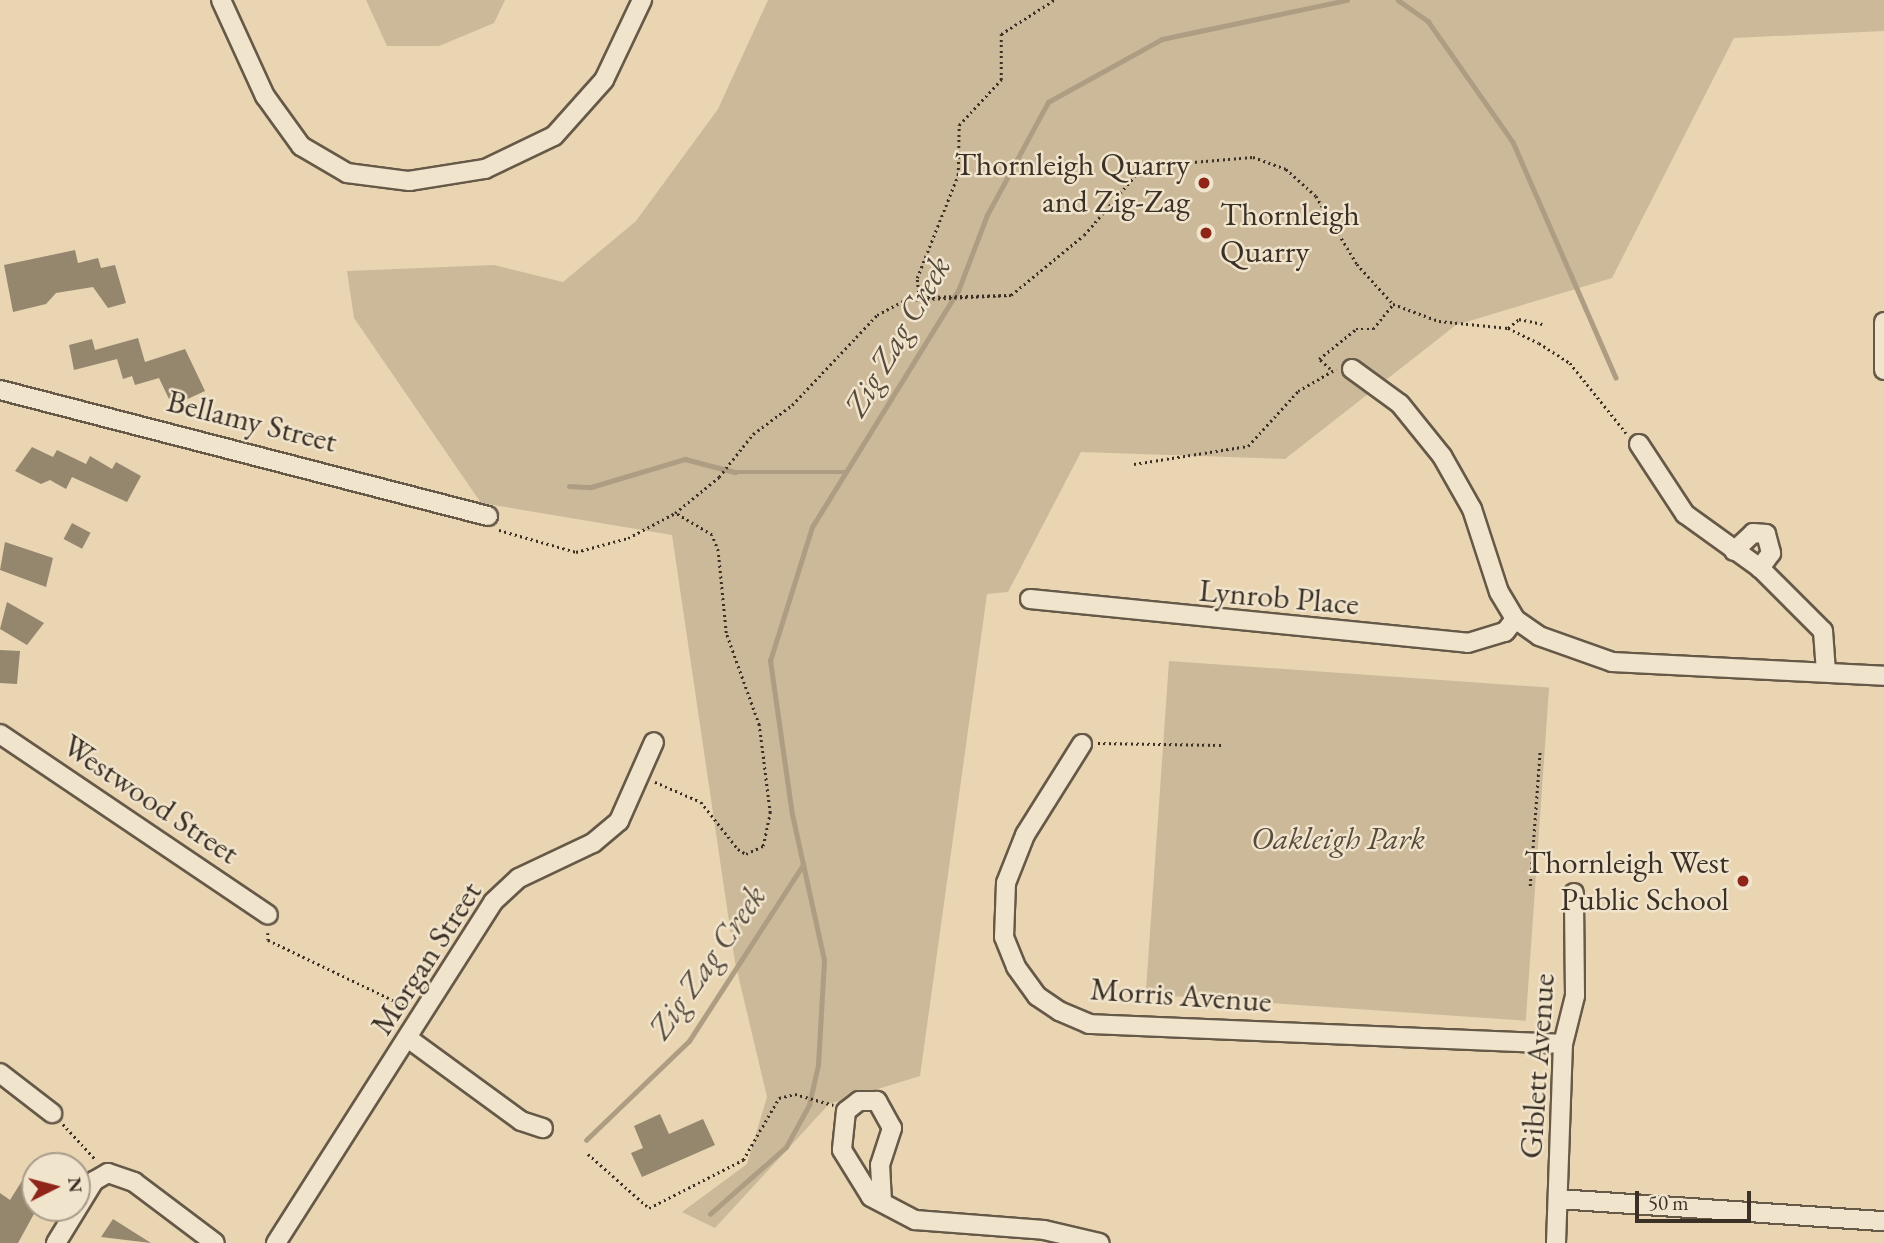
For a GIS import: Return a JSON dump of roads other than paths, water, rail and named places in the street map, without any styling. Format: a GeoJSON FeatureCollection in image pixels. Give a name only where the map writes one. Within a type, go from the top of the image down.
{"type":"FeatureCollection","features":[{"type":"Feature","properties":{"kind":"street"},"geometry":{"type":"LineString","coordinates":[[221,0],[271,107],[301,146],[347,173],[408,181],[485,169],[554,136],[604,80],[642,0]]}},
{"type":"Feature","properties":{"kind":"street"},"geometry":{"type":"LineString","coordinates":[[1884,322],[1884,370]]}},
{"type":"Feature","properties":{"kind":"street"},"geometry":{"type":"LineString","coordinates":[[1352,369],[1400,404],[1442,456],[1472,509],[1499,592],[1515,619],[1559,648],[1612,662],[1884,676]]}},
{"type":"Feature","properties":{"kind":"street","name":"Bellamy Street"},"geometry":{"type":"LineString","coordinates":[[0,390],[488,516]]}},
{"type":"Feature","properties":{"kind":"street"},"geometry":{"type":"LineString","coordinates":[[1639,444],[1685,514],[1760,568],[1823,631],[1826,672]]}},
{"type":"Feature","properties":{"kind":"street"},"geometry":{"type":"LineString","coordinates":[[1734,551],[1753,533],[1766,534],[1771,553],[1760,568]]}},
{"type":"Feature","properties":{"kind":"street","name":"Lynrob Place"},"geometry":{"type":"LineString","coordinates":[[1030,599],[1468,642],[1505,632],[1515,619]]}},
{"type":"Feature","properties":{"kind":"street","name":"Westwood Street"},"geometry":{"type":"LineString","coordinates":[[0,734],[268,915]]}},
{"type":"Feature","properties":{"kind":"street","name":"Morgan Street"},"geometry":{"type":"LineString","coordinates":[[276,1243],[507,886],[608,832],[627,811],[642,779],[654,743]]}},
{"type":"Feature","properties":{"kind":"street","name":"Morris Avenue"},"geometry":{"type":"LineString","coordinates":[[1082,744],[1025,835],[1006,883],[1004,937],[1016,967],[1037,996],[1059,1011],[1089,1024],[1563,1044]]}},
{"type":"Feature","properties":{"kind":"street","name":"Giblett Avenue"},"geometry":{"type":"LineString","coordinates":[[1556,1243],[1563,1044],[1565,1018],[1574,996],[1574,892]]}},
{"type":"Feature","properties":{"kind":"street"},"geometry":{"type":"LineString","coordinates":[[409,1039],[521,1121],[543,1128]]}},
{"type":"Feature","properties":{"kind":"street"},"geometry":{"type":"LineString","coordinates":[[0,1073],[55,1116]]}},
{"type":"Feature","properties":{"kind":"street"},"geometry":{"type":"LineString","coordinates":[[882,1202],[880,1166],[892,1128],[877,1101],[859,1101],[846,1111],[842,1150],[861,1187],[882,1202],[933,1223],[1044,1230],[1100,1243]]}},
{"type":"Feature","properties":{"kind":"street"},"geometry":{"type":"LineString","coordinates":[[56,1243],[94,1181],[108,1173],[134,1182],[215,1243]]}},
{"type":"Feature","properties":{"kind":"street"},"geometry":{"type":"LineString","coordinates":[[1558,1199],[1884,1221]]}},
{"type":"Feature","properties":{"kind":"waterway","name":"Zig Zag Creek"},"geometry":{"type":"LineString","coordinates":[[710,1214],[786,1147],[809,1105],[818,1065],[824,960],[792,815],[770,661],[812,527],[958,291],[987,215],[1048,102],[1162,39],[1347,0]]}},
{"type":"Feature","properties":{"kind":"waterway"},"geometry":{"type":"LineString","coordinates":[[1398,0],[1428,21],[1513,142],[1616,378]]}},
{"type":"Feature","properties":{"kind":"waterway"},"geometry":{"type":"LineString","coordinates":[[569,486],[591,487],[685,459],[735,472],[846,472]]}},
{"type":"Feature","properties":{"kind":"waterway","name":"Zig Zag Creek"},"geometry":{"type":"LineString","coordinates":[[586,1140],[689,1041],[803,865]]}},
{"type":"Feature","properties":{"kind":"place","name":"Thornleigh Quarry and Zig-Zag"},"geometry":{"type":"Point","coordinates":[1204,183]}},
{"type":"Feature","properties":{"kind":"place","name":"Thornleigh Quarry"},"geometry":{"type":"Point","coordinates":[1206,233]}},
{"type":"Feature","properties":{"kind":"place","name":"Thornleigh West Public School"},"geometry":{"type":"Point","coordinates":[1743,881]}},
{"type":"Feature","properties":{"kind":"park label","name":"Oakleigh Park"},"geometry":{"type":"Point","coordinates":[1338,838]}}]}
